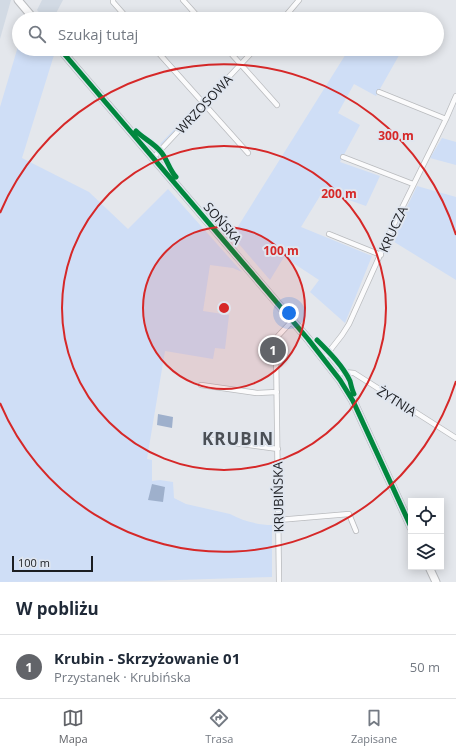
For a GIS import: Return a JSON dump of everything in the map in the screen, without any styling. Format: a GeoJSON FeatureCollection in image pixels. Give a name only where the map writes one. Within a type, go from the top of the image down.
{"type":"FeatureCollection","features":[{"type":"Feature","properties":{"kind":"street"},"geometry":{"type":"LineString","coordinates":[[18,0],[28,12]]}},
{"type":"Feature","properties":{"kind":"street"},"geometry":{"type":"LineString","coordinates":[[113,0],[122,12]]}},
{"type":"Feature","properties":{"kind":"street"},"geometry":{"type":"LineString","coordinates":[[183,0],[194,12]]}},
{"type":"Feature","properties":{"kind":"street"},"geometry":{"type":"LineString","coordinates":[[290,12],[299,0]]}},
{"type":"Feature","properties":{"kind":"street","name":"SOŃSKA"},"geometry":{"type":"LineString","coordinates":[[66,56],[324,358],[353,401],[408,520]]}},
{"type":"Feature","properties":{"kind":"street"},"geometry":{"type":"LineString","coordinates":[[161,56],[248,153]]}},
{"type":"Feature","properties":{"kind":"street"},"geometry":{"type":"LineString","coordinates":[[233,56],[277,106]]}},
{"type":"Feature","properties":{"kind":"street","name":"WRZOSOWA"},"geometry":{"type":"LineString","coordinates":[[152,158],[248,56]]}},
{"type":"Feature","properties":{"kind":"street"},"geometry":{"type":"LineString","coordinates":[[379,92],[446,119]]}},
{"type":"Feature","properties":{"kind":"street","name":"KRUCZA"},"geometry":{"type":"LineString","coordinates":[[324,358],[349,324],[380,255],[456,96]]}},
{"type":"Feature","properties":{"kind":"street"},"geometry":{"type":"LineString","coordinates":[[343,157],[414,184]]}},
{"type":"Feature","properties":{"kind":"street"},"geometry":{"type":"LineString","coordinates":[[329,234],[380,255]]}},
{"type":"Feature","properties":{"kind":"street","name":"KRUBIŃSKA"},"geometry":{"type":"LineString","coordinates":[[279,582],[277,341],[280,333],[292,321]]}},
{"type":"Feature","properties":{"kind":"street","name":"ŻYTNIA"},"geometry":{"type":"LineString","coordinates":[[336,375],[344,372],[354,373],[456,438]]}},
{"type":"Feature","properties":{"kind":"street"},"geometry":{"type":"LineString","coordinates":[[201,385],[257,393],[277,392]]}},
{"type":"Feature","properties":{"kind":"street"},"geometry":{"type":"LineString","coordinates":[[205,439],[278,449]]}},
{"type":"Feature","properties":{"kind":"street"},"geometry":{"type":"LineString","coordinates":[[278,520],[349,514],[356,531]]}},
{"type":"Feature","properties":{"kind":"street"},"geometry":{"type":"LineString","coordinates":[[430,570],[436,582]]}},
{"type":"Feature","properties":{"kind":"shaded area"},"geometry":{"type":"Polygon","coordinates":[[[0,0],[11,0],[0,39],[0,0]]]}},
{"type":"Feature","properties":{"kind":"shaded area"},"geometry":{"type":"Polygon","coordinates":[[[42,0],[63,0],[57,12],[39,12],[37,10],[42,0]]]}},
{"type":"Feature","properties":{"kind":"shaded area"},"geometry":{"type":"Polygon","coordinates":[[[15,56],[54,56],[22,158],[89,192],[128,229],[168,189],[242,272],[233,268],[210,265],[203,311],[229,315],[225,349],[215,348],[213,359],[165,351],[147,459],[152,460],[152,481],[160,480],[173,482],[174,498],[186,504],[230,514],[240,519],[272,525],[272,577],[146,581],[0,582],[0,107],[15,56]]]}},
{"type":"Feature","properties":{"kind":"shaded area"},"geometry":{"type":"Polygon","coordinates":[[[345,56],[399,56],[376,96],[354,84],[338,113],[360,125],[340,162],[380,176],[366,206],[323,191],[301,227],[372,256],[345,323],[310,292],[319,280],[284,257],[270,280],[232,236],[345,56]]]}},
{"type":"Feature","properties":{"kind":"shaded area"},"geometry":{"type":"Polygon","coordinates":[[[195,108],[196,109],[161,145],[160,144],[195,108]]]}},
{"type":"Feature","properties":{"kind":"shaded area"},"geometry":{"type":"Polygon","coordinates":[[[442,138],[456,142],[456,165],[430,158],[442,138]]]}},
{"type":"Feature","properties":{"kind":"shaded area"},"geometry":{"type":"Polygon","coordinates":[[[417,186],[456,197],[456,280],[391,240],[417,186]]]}},
{"type":"Feature","properties":{"kind":"shaded area"},"geometry":{"type":"Polygon","coordinates":[[[158,414],[173,417],[172,428],[157,425],[158,414]]]}},
{"type":"Feature","properties":{"kind":"shaded area"},"geometry":{"type":"Polygon","coordinates":[[[152,484],[165,487],[163,502],[148,500],[152,484]]]}},
{"type":"Feature","properties":{"kind":"cycle path"},"geometry":{"type":"LineString","coordinates":[[66,56],[308,339],[340,380],[353,401],[408,520]]}},
{"type":"Feature","properties":{"kind":"cycle path"},"geometry":{"type":"LineString","coordinates":[[136,131],[161,152],[176,177]]}},
{"type":"Feature","properties":{"kind":"cycle path"},"geometry":{"type":"LineString","coordinates":[[317,340],[344,370],[350,381],[354,394]]}},
{"type":"Feature","properties":{"kind":"place","name":"Krubin - Skrzyżowanie 01"},"geometry":{"type":"Point","coordinates":[273,350]}},
{"type":"Feature","properties":{"kind":"district","name":"KRUBIN"},"geometry":{"type":"Point","coordinates":[238,439]}}]}
